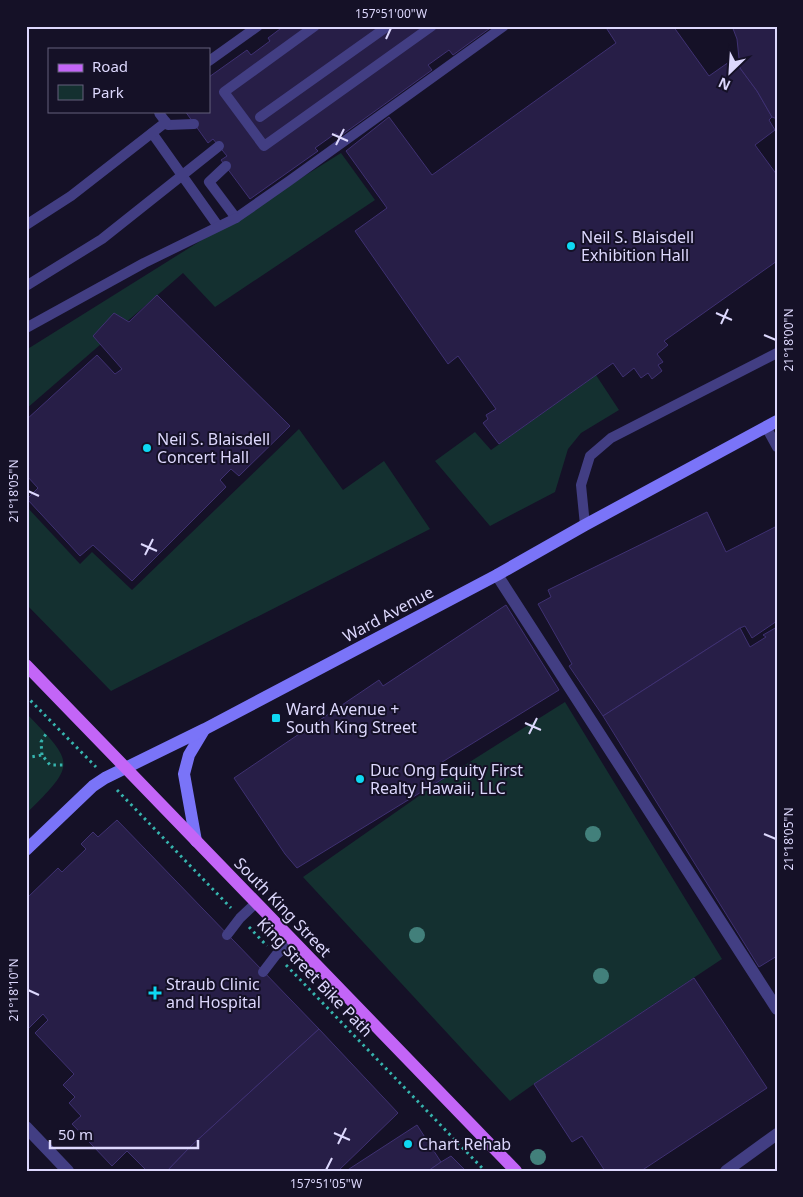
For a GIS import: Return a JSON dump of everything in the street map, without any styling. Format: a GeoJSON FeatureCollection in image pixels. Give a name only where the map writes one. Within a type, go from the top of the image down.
{"type":"FeatureCollection","features":[{"type":"Feature","properties":{"kind":"main road","name":"Ward Avenue"},"geometry":{"type":"LineString","coordinates":[[26,850],[93,786],[106,778],[205,729],[497,575],[772,424]]}},
{"type":"Feature","properties":{"kind":"main road","name":"South King Street"},"geometry":{"type":"LineString","coordinates":[[26,665],[516,1171]]}},
{"type":"Feature","properties":{"kind":"main road"},"geometry":{"type":"LineString","coordinates":[[196,841],[184,774],[189,755],[205,729]]}},
{"type":"Feature","properties":{"kind":"street"},"geometry":{"type":"LineString","coordinates":[[497,575],[777,1009]]}},
{"type":"Feature","properties":{"kind":"street"},"geometry":{"type":"LineString","coordinates":[[26,1127],[68,1171]]}},
{"type":"Feature","properties":{"kind":"street"},"geometry":{"type":"LineString","coordinates":[[726,1171],[777,1134]]}},
{"type":"Feature","properties":{"kind":"lane"},"geometry":{"type":"LineString","coordinates":[[210,60],[258,26]]}},
{"type":"Feature","properties":{"kind":"lane"},"geometry":{"type":"LineString","coordinates":[[315,26],[224,92],[264,146],[426,28]]}},
{"type":"Feature","properties":{"kind":"lane"},"geometry":{"type":"LineString","coordinates":[[260,117],[388,26]]}},
{"type":"Feature","properties":{"kind":"lane"},"geometry":{"type":"LineString","coordinates":[[26,328],[144,263],[236,218],[289,182],[504,26]]}},
{"type":"Feature","properties":{"kind":"lane"},"geometry":{"type":"LineString","coordinates":[[160,112],[168,125],[194,124]]}},
{"type":"Feature","properties":{"kind":"lane"},"geometry":{"type":"LineString","coordinates":[[26,226],[71,196],[166,122]]}},
{"type":"Feature","properties":{"kind":"lane"},"geometry":{"type":"LineString","coordinates":[[152,133],[218,226]]}},
{"type":"Feature","properties":{"kind":"lane"},"geometry":{"type":"LineString","coordinates":[[26,286],[102,239],[183,177],[219,146]]}},
{"type":"Feature","properties":{"kind":"lane"},"geometry":{"type":"LineString","coordinates":[[226,166],[209,182],[236,218]]}},
{"type":"Feature","properties":{"kind":"lane"},"geometry":{"type":"LineString","coordinates":[[585,525],[581,485],[590,456],[612,438],[777,353]]}},
{"type":"Feature","properties":{"kind":"lane"},"geometry":{"type":"LineString","coordinates":[[772,424],[777,447]]}},
{"type":"Feature","properties":{"kind":"lane"},"geometry":{"type":"LineString","coordinates":[[227,935],[240,918],[256,903]]}},
{"type":"Feature","properties":{"kind":"lane"},"geometry":{"type":"LineString","coordinates":[[263,972],[276,955],[293,940]]}},
{"type":"Feature","properties":{"kind":"path","name":"King Street Bike Path"},"geometry":{"type":"LineString","coordinates":[[26,696],[485,1171]]}},
{"type":"Feature","properties":{"kind":"path"},"geometry":{"type":"LineString","coordinates":[[46,734],[41,742],[42,755],[50,765],[64,765]]}},
{"type":"Feature","properties":{"kind":"path"},"geometry":{"type":"LineString","coordinates":[[26,758],[42,755]]}},
{"type":"Feature","properties":{"kind":"green space"},"geometry":{"type":"Polygon","coordinates":[[[341,153],[375,200],[215,307],[183,273],[26,409],[26,350],[341,153]]]}},
{"type":"Feature","properties":{"kind":"green space"},"geometry":{"type":"Polygon","coordinates":[[[596,375],[619,410],[581,433],[568,449],[555,492],[490,526],[435,461],[475,432],[491,450],[596,375]]]}},
{"type":"Feature","properties":{"kind":"green space"},"geometry":{"type":"Polygon","coordinates":[[[299,429],[343,490],[384,461],[430,529],[111,691],[26,604],[26,506],[80,564],[92,552],[132,590],[299,429]]]}},
{"type":"Feature","properties":{"kind":"green space"},"geometry":{"type":"Polygon","coordinates":[[[565,702],[722,959],[510,1101],[303,877],[449,775],[565,702]]]}},
{"type":"Feature","properties":{"kind":"green space"},"geometry":{"type":"Polygon","coordinates":[[[26,713],[54,743],[61,754],[64,764],[54,784],[26,814],[26,713]]]}},
{"type":"Feature","properties":{"kind":"building"},"geometry":{"type":"Polygon","coordinates":[[[284,26],[493,26],[453,55],[449,50],[428,65],[432,70],[339,137],[336,133],[315,148],[318,151],[250,199],[221,160],[227,156],[213,139],[208,143],[186,112],[210,112],[210,76],[247,50],[251,55],[270,41],[268,38],[284,26]]]}},
{"type":"Feature","properties":{"kind":"building","name":"Neil S. Blaisdell Exhibition Hall"},"geometry":{"type":"Polygon","coordinates":[[[605,26],[673,26],[709,76],[729,62],[740,68],[757,91],[772,117],[769,120],[775,130],[755,145],[777,175],[777,261],[664,341],[668,345],[657,354],[663,362],[658,365],[662,371],[652,379],[648,373],[641,378],[634,368],[623,377],[613,363],[499,444],[483,423],[488,419],[486,415],[496,409],[458,356],[448,364],[355,231],[387,208],[346,151],[389,117],[432,175],[616,43],[605,26]]]}},
{"type":"Feature","properties":{"kind":"building"},"geometry":{"type":"Polygon","coordinates":[[[732,26],[777,26],[777,119],[772,117],[757,91],[740,68],[737,39],[732,26]]]}},
{"type":"Feature","properties":{"kind":"building","name":"Neil S. Blaisdell Concert Hall"},"geometry":{"type":"Polygon","coordinates":[[[157,295],[290,426],[239,476],[231,469],[220,480],[226,487],[132,581],[93,545],[80,556],[27,499],[38,488],[26,475],[26,420],[97,355],[115,374],[122,369],[93,336],[114,313],[129,322],[157,295]]]}},
{"type":"Feature","properties":{"kind":"building"},"geometry":{"type":"Polygon","coordinates":[[[707,512],[726,552],[777,526],[777,621],[752,638],[745,626],[740,628],[603,716],[569,666],[572,664],[538,604],[551,597],[548,590],[707,512]]]}},
{"type":"Feature","properties":{"kind":"building"},"geometry":{"type":"Polygon","coordinates":[[[506,605],[559,690],[439,764],[449,775],[297,868],[285,854],[234,778],[379,680],[383,686],[506,605]]]}},
{"type":"Feature","properties":{"kind":"building"},"geometry":{"type":"Polygon","coordinates":[[[777,627],[777,956],[759,967],[603,716],[740,628],[750,647],[766,637],[763,635],[777,627]]]}},
{"type":"Feature","properties":{"kind":"building","name":"Straub Clinic and Hospital"},"geometry":{"type":"Polygon","coordinates":[[[117,820],[319,1029],[191,1146],[167,1171],[147,1171],[127,1151],[112,1166],[72,1124],[81,1116],[69,1103],[75,1097],[63,1085],[74,1074],[35,1033],[48,1020],[43,1014],[26,1031],[26,899],[58,868],[62,872],[86,849],[81,844],[93,832],[98,837],[117,820]]]}},
{"type":"Feature","properties":{"kind":"building"},"geometry":{"type":"Polygon","coordinates":[[[694,978],[767,1088],[641,1171],[605,1171],[582,1136],[572,1142],[534,1084],[694,978]]]}},
{"type":"Feature","properties":{"kind":"building"},"geometry":{"type":"Polygon","coordinates":[[[319,1029],[398,1113],[338,1171],[167,1171],[191,1146],[319,1029]]]}},
{"type":"Feature","properties":{"kind":"building","name":"Chart Rehab"},"geometry":{"type":"Polygon","coordinates":[[[417,1125],[441,1162],[428,1171],[346,1171],[417,1125]]]}},
{"type":"Feature","properties":{"kind":"building"},"geometry":{"type":"Polygon","coordinates":[[[451,1156],[466,1171],[428,1171],[441,1162],[451,1156]]]}},
{"type":"Feature","properties":{"kind":"place","name":"Neil S. Blaisdell Exhibition Hall"},"geometry":{"type":"Point","coordinates":[571,246]}},
{"type":"Feature","properties":{"kind":"place","name":"Neil S. Blaisdell Concert Hall"},"geometry":{"type":"Point","coordinates":[147,448]}},
{"type":"Feature","properties":{"kind":"place","name":"Ward Avenue + South King Street"},"geometry":{"type":"Point","coordinates":[276,718]}},
{"type":"Feature","properties":{"kind":"place","name":"Duc Ong Equity First Realty Hawaii, LLC"},"geometry":{"type":"Point","coordinates":[360,779]}},
{"type":"Feature","properties":{"kind":"place","name":"Straub Clinic and Hospital"},"geometry":{"type":"Point","coordinates":[155,993]}},
{"type":"Feature","properties":{"kind":"place","name":"Chart Rehab"},"geometry":{"type":"Point","coordinates":[408,1144]}}]}
